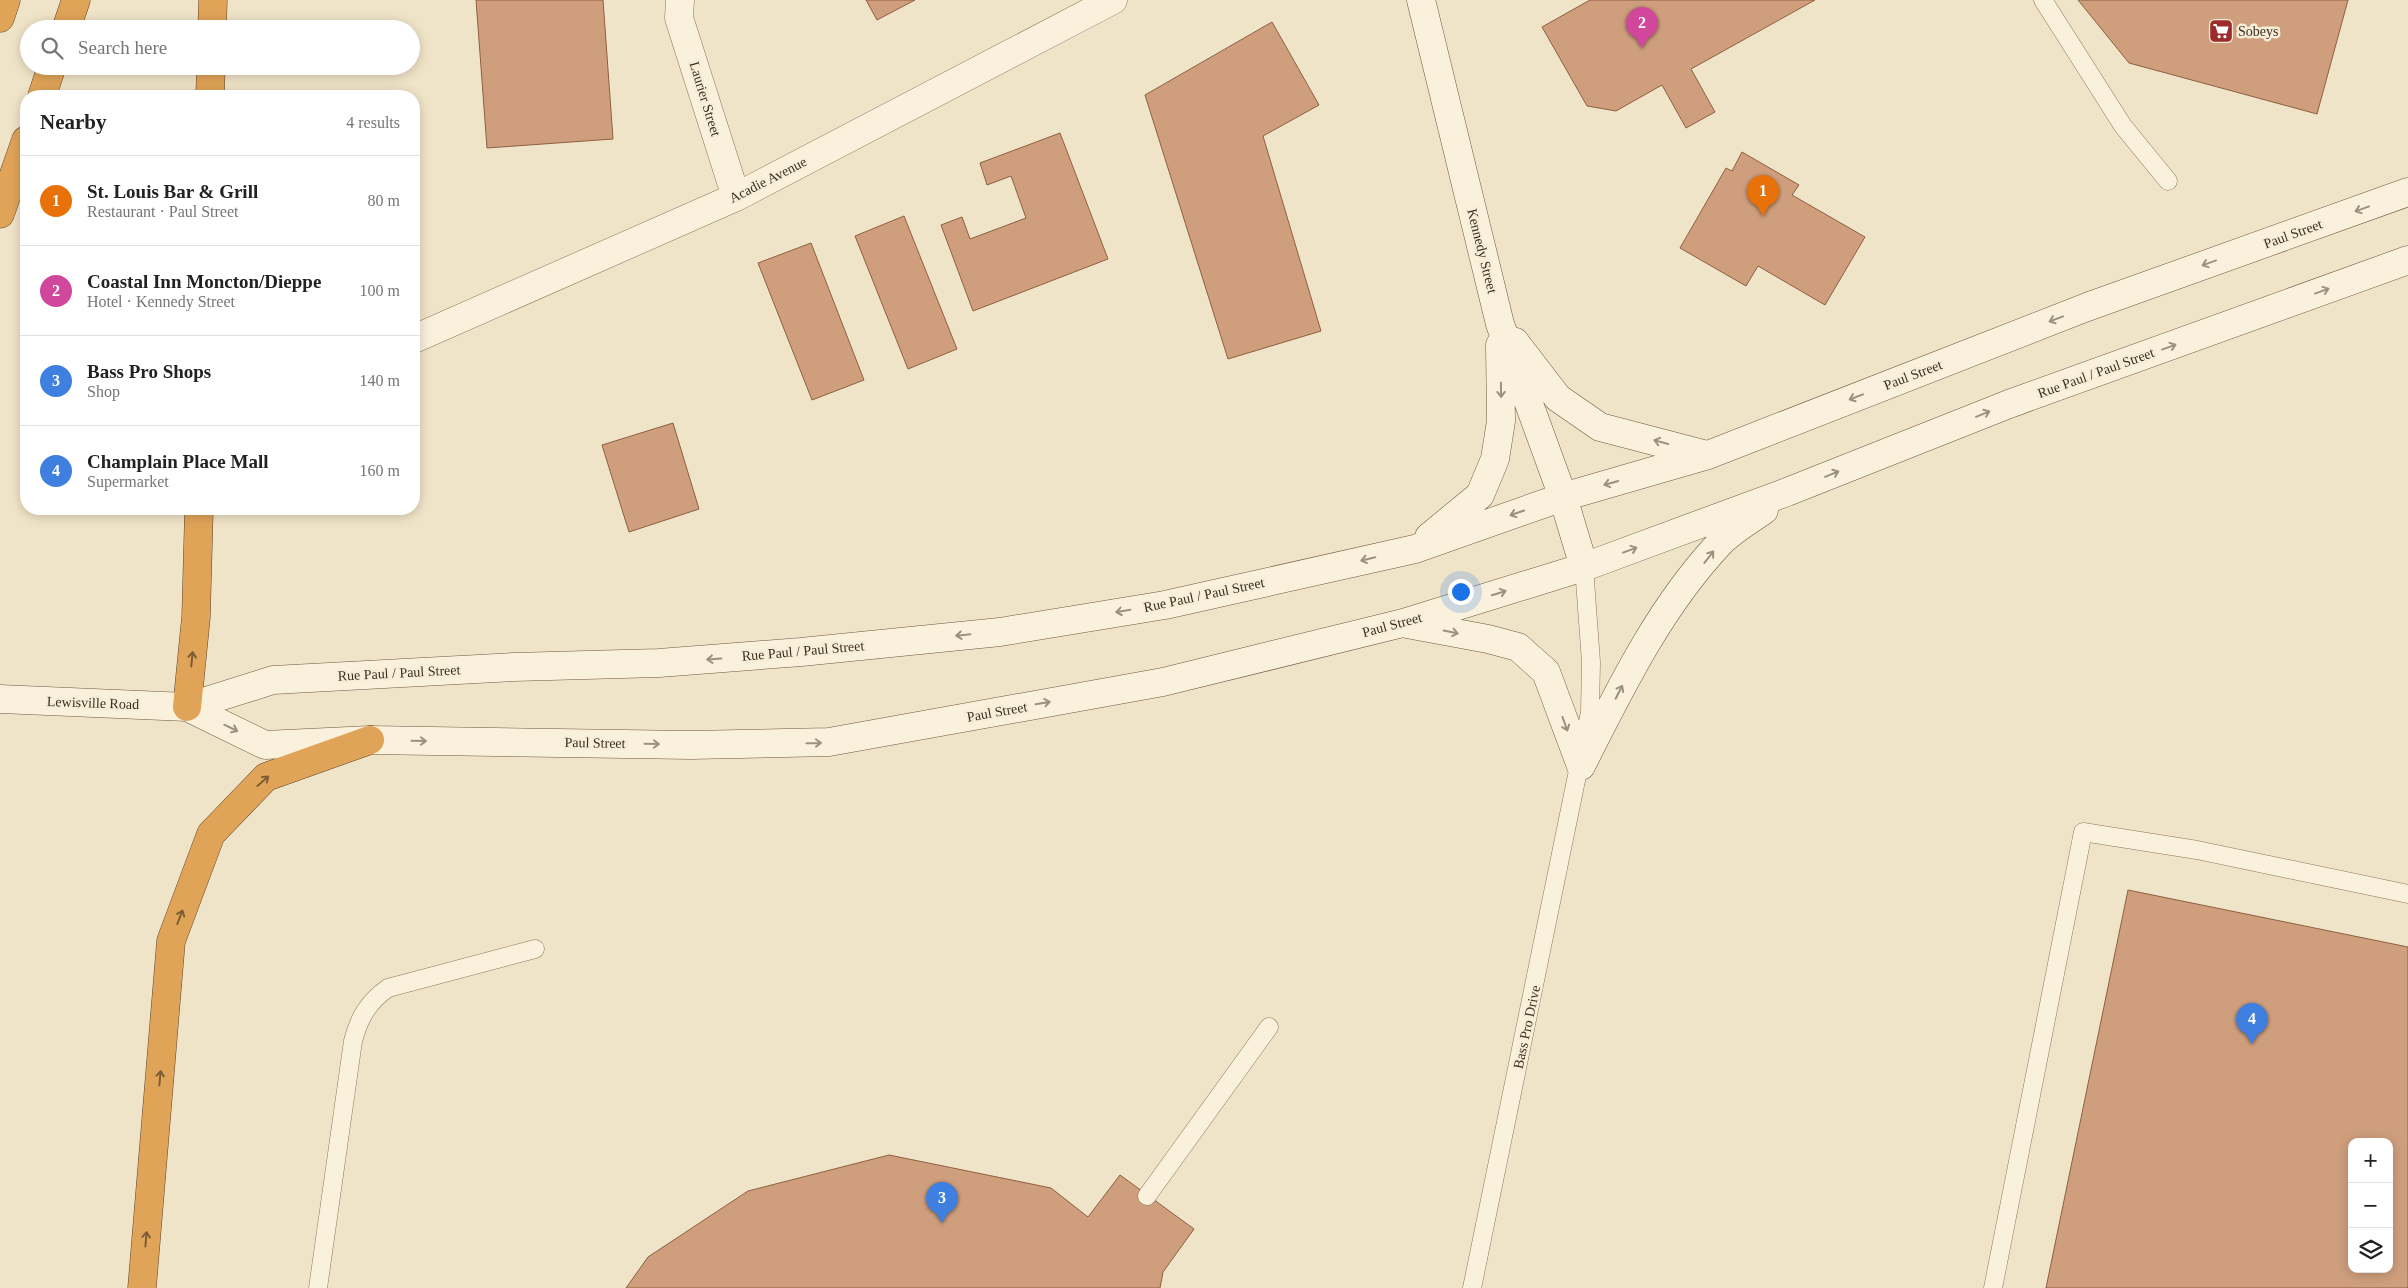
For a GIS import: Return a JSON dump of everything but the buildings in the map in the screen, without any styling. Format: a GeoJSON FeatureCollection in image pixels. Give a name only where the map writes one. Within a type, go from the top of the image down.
{"type":"FeatureCollection","features":[{"type":"Feature","properties":{"kind":"highway"},"geometry":{"type":"LineString","coordinates":[[0,18],[6,0]]}},
{"type":"Feature","properties":{"kind":"highway"},"geometry":{"type":"LineString","coordinates":[[69,20],[76,0]]}},
{"type":"Feature","properties":{"kind":"highway"},"geometry":{"type":"LineString","coordinates":[[212,20],[213,0]]}},
{"type":"Feature","properties":{"kind":"highway"},"geometry":{"type":"LineString","coordinates":[[44,90],[49,75]]}},
{"type":"Feature","properties":{"kind":"highway"},"geometry":{"type":"LineString","coordinates":[[210,90],[211,75]]}},
{"type":"Feature","properties":{"kind":"highway"},"geometry":{"type":"LineString","coordinates":[[0,214],[20,157]]}},
{"type":"Feature","properties":{"kind":"highway"},"geometry":{"type":"LineString","coordinates":[[187,707],[196,618],[199,515]]}},
{"type":"Feature","properties":{"kind":"highway"},"geometry":{"type":"LineString","coordinates":[[142,1288],[171,941],[212,834],[266,777],[370,740]]}},
{"type":"Feature","properties":{"kind":"main road","name":"Laurier Street"},"geometry":{"type":"LineString","coordinates":[[680,0],[680,18],[736,197]]}},
{"type":"Feature","properties":{"kind":"main road","name":"Acadie Avenue"},"geometry":{"type":"LineString","coordinates":[[420,336],[736,197],[1113,0]]}},
{"type":"Feature","properties":{"kind":"main road","name":"Kennedy Street"},"geometry":{"type":"LineString","coordinates":[[1421,0],[1500,324],[1563,497],[1584,567]]}},
{"type":"Feature","properties":{"kind":"main road","name":"Paul Street"},"geometry":{"type":"LineString","coordinates":[[1415,549],[1563,497],[1708,455],[2087,307],[2408,192]]}},
{"type":"Feature","properties":{"kind":"main road","name":"Rue Paul / Paul Street"},"geometry":{"type":"LineString","coordinates":[[1787,492],[2009,404],[2408,260]]}},
{"type":"Feature","properties":{"kind":"main road"},"geometry":{"type":"LineString","coordinates":[[1500,324],[1558,398],[1600,427],[1708,455]]}},
{"type":"Feature","properties":{"kind":"main road"},"geometry":{"type":"LineString","coordinates":[[1415,549],[1480,495],[1495,459],[1501,421],[1500,324]]}},
{"type":"Feature","properties":{"kind":"main road"},"geometry":{"type":"LineString","coordinates":[[1581,766],[1629,673],[1674,600],[1720,543],[1787,492]]}},
{"type":"Feature","properties":{"kind":"main road","name":"Paul Street"},"geometry":{"type":"LineString","coordinates":[[187,707],[265,745],[370,740],[691,745],[830,742],[1163,682],[1403,623],[1584,567],[1787,492]]}},
{"type":"Feature","properties":{"kind":"main road","name":"Rue Paul / Paul Street"},"geometry":{"type":"LineString","coordinates":[[187,707],[273,680],[514,667],[668,662],[801,652],[1000,632],[1165,605],[1415,549]]}},
{"type":"Feature","properties":{"kind":"main road"},"geometry":{"type":"LineString","coordinates":[[1403,623],[1488,639],[1518,647],[1546,672],[1581,766]]}},
{"type":"Feature","properties":{"kind":"main road","name":"Lewisville Road"},"geometry":{"type":"LineString","coordinates":[[0,699],[187,707]]}},
{"type":"Feature","properties":{"kind":"lane"},"geometry":{"type":"LineString","coordinates":[[2043,0],[2123,126],[2168,181]]}},
{"type":"Feature","properties":{"kind":"lane","name":"Bass Pro Drive"},"geometry":{"type":"LineString","coordinates":[[1472,1288],[1581,766],[1590,712],[1591,670],[1584,567]]}},
{"type":"Feature","properties":{"kind":"lane"},"geometry":{"type":"LineString","coordinates":[[1993,1288],[2083,832],[2197,850],[2408,894]]}},
{"type":"Feature","properties":{"kind":"lane"},"geometry":{"type":"LineString","coordinates":[[318,1288],[354,1041],[357,1024],[365,1009],[376,996],[388,988],[535,949]]}},
{"type":"Feature","properties":{"kind":"lane"},"geometry":{"type":"LineString","coordinates":[[1147,1196],[1269,1027]]}},
{"type":"Feature","properties":{"kind":"place","name":"Sobeys"},"geometry":{"type":"Point","coordinates":[2221,31]}},
{"type":"Feature","properties":{"kind":"place","name":"Coastal Inn Moncton/Dieppe"},"geometry":{"type":"Point","coordinates":[1642,48]}},
{"type":"Feature","properties":{"kind":"place","name":"St. Louis Bar & Grill"},"geometry":{"type":"Point","coordinates":[1763,216]}},
{"type":"Feature","properties":{"kind":"place","name":"Champlain Place Mall"},"geometry":{"type":"Point","coordinates":[2252,1044]}},
{"type":"Feature","properties":{"kind":"place","name":"Bass Pro Shops"},"geometry":{"type":"Point","coordinates":[942,1223]}}]}
